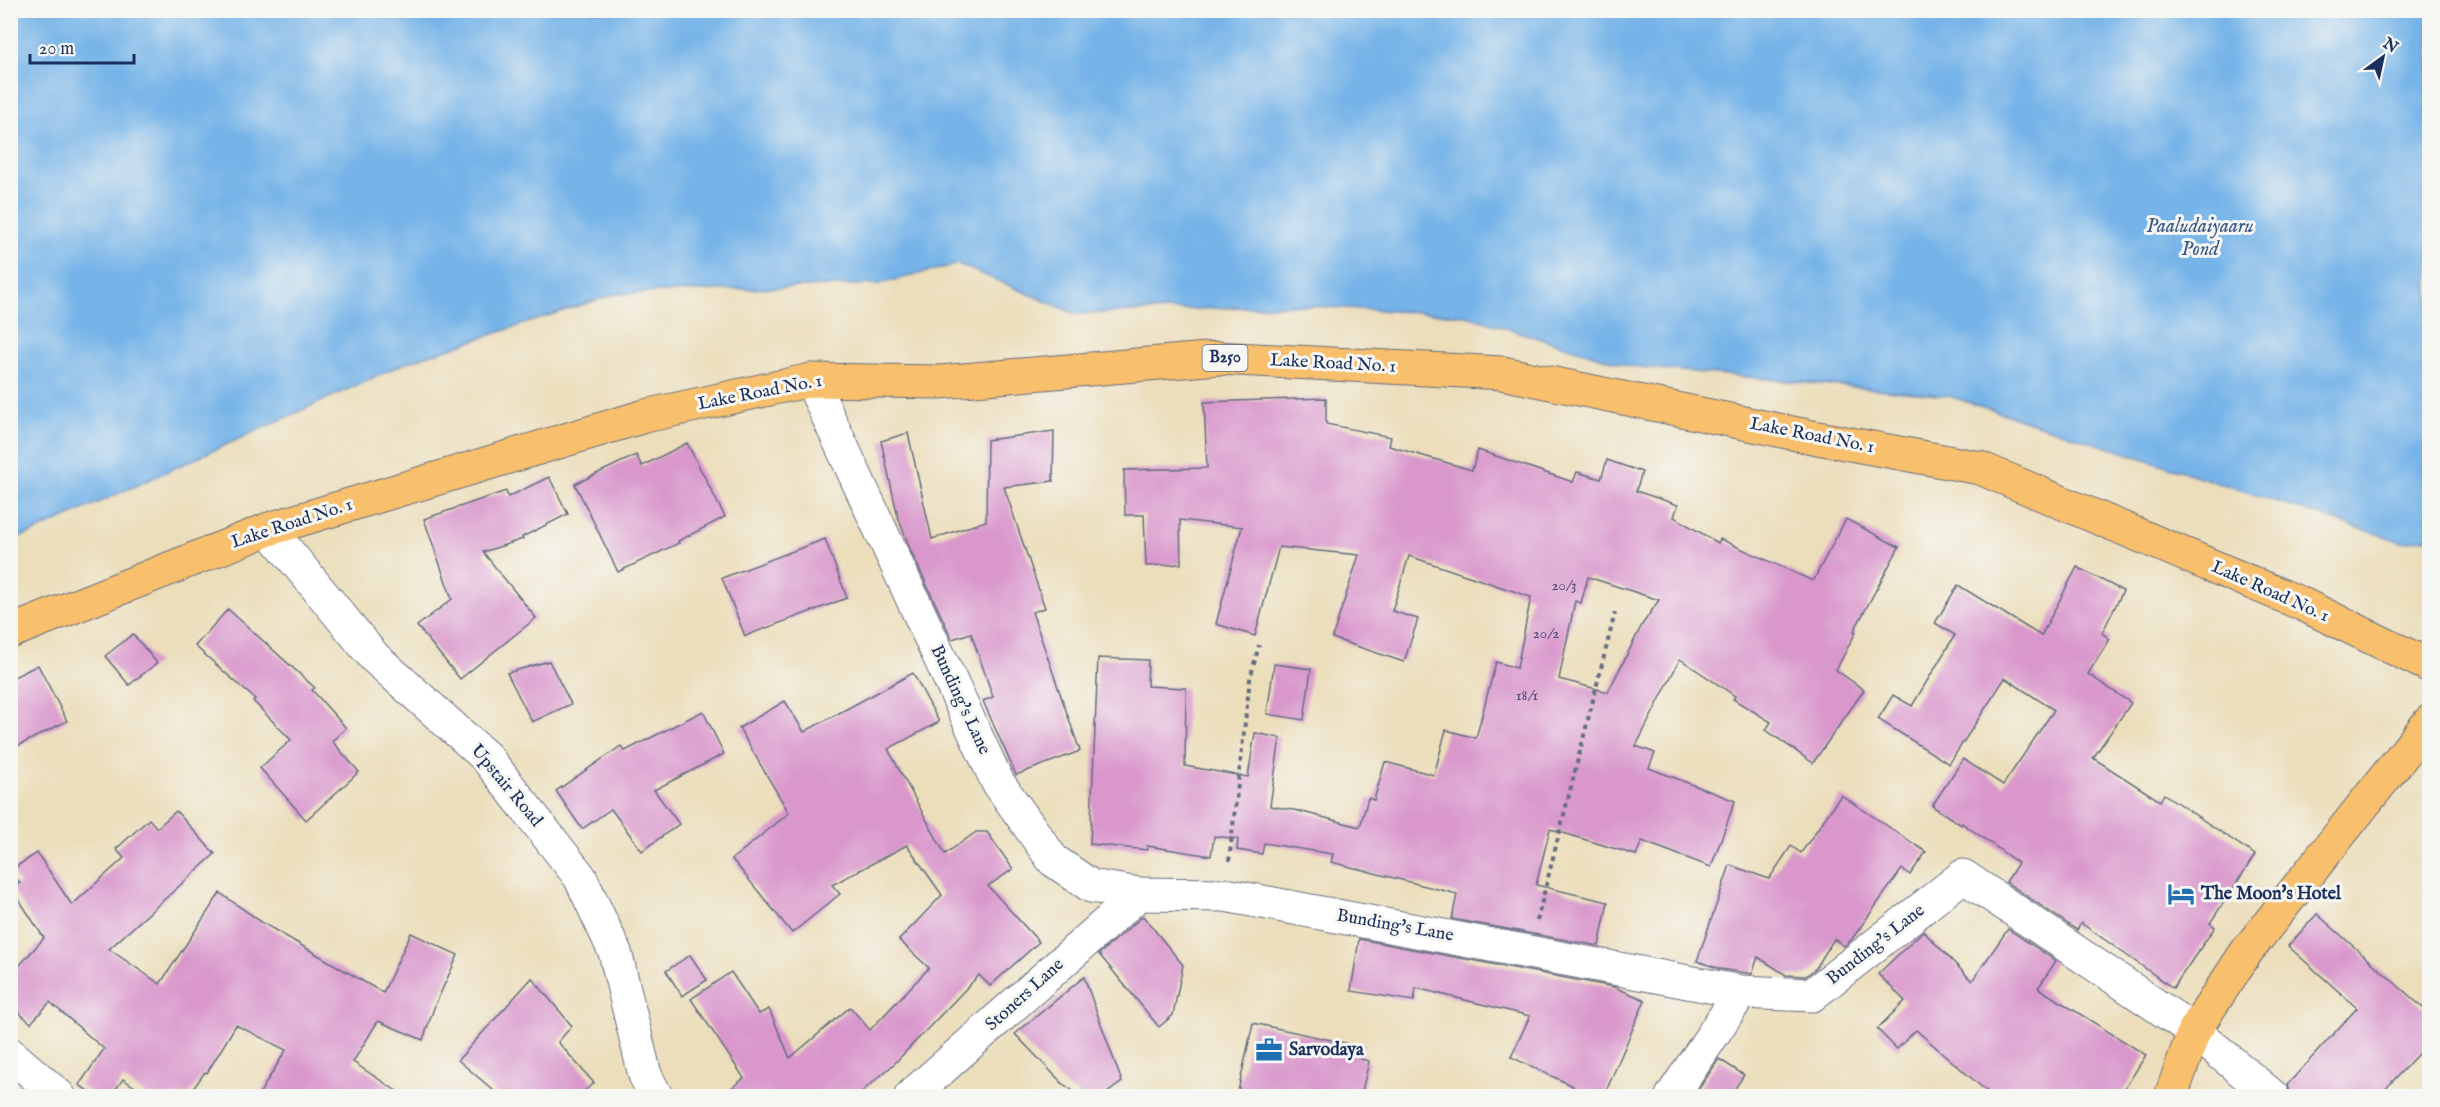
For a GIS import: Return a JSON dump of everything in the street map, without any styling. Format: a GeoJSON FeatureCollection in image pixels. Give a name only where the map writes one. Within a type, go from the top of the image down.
{"type":"FeatureCollection","features":[{"type":"Feature","properties":{"kind":"main road","name":"Lake Road No. 1"},"geometry":{"type":"LineString","coordinates":[[10,632],[269,529],[645,416],[811,380],[940,382],[1218,358],[1502,373],[1807,436],[1980,468],[2302,604],[2430,666]]}},
{"type":"Feature","properties":{"kind":"main road"},"geometry":{"type":"LineString","coordinates":[[2171,1096],[2194,1030],[2247,951],[2430,721]]}},
{"type":"Feature","properties":{"kind":"street","name":"Bunding's Lane"},"geometry":{"type":"LineString","coordinates":[[811,380],[997,781],[1053,860],[1091,886],[1139,894],[1225,895],[1742,992],[1812,995],[1963,876],[2194,1030]]}},
{"type":"Feature","properties":{"kind":"street","name":"Upstair Road"},"geometry":{"type":"LineString","coordinates":[[269,529],[374,657],[486,757],[580,877],[615,952],[645,1075],[656,1096]]}},
{"type":"Feature","properties":{"kind":"street","name":"Stoners Lane"},"geometry":{"type":"LineString","coordinates":[[911,1096],[1139,894]]}},
{"type":"Feature","properties":{"kind":"street"},"geometry":{"type":"LineString","coordinates":[[1672,1096],[1742,992]]}},
{"type":"Feature","properties":{"kind":"street"},"geometry":{"type":"LineString","coordinates":[[2194,1030],[2272,1096]]}},
{"type":"Feature","properties":{"kind":"street"},"geometry":{"type":"LineString","coordinates":[[10,1054],[59,1096]]}},
{"type":"Feature","properties":{"kind":"path"},"geometry":{"type":"LineString","coordinates":[[1530,951],[1615,613]]}},
{"type":"Feature","properties":{"kind":"path"},"geometry":{"type":"LineString","coordinates":[[1225,895],[1250,679],[1259,645]]}},
{"type":"Feature","properties":{"kind":"water","name":"Paaludaiyaaru Pond"},"geometry":{"type":"Polygon","coordinates":[[[10,11],[2429,11],[2429,538],[2402,542],[1949,396],[1629,366],[1464,315],[1292,305],[1076,314],[958,264],[879,284],[615,294],[408,362],[34,532],[11,540],[10,11]]]}},
{"type":"Feature","properties":{"kind":"building"},"geometry":{"type":"Polygon","coordinates":[[[1326,398],[1326,424],[1391,437],[1389,446],[1472,470],[1478,450],[1573,482],[1577,472],[1601,479],[1607,460],[1642,472],[1636,491],[1678,505],[1674,517],[1718,543],[1720,539],[1813,581],[1846,519],[1899,547],[1836,670],[1864,690],[1813,763],[1766,730],[1771,722],[1733,699],[1735,696],[1680,659],[1636,746],[1655,753],[1649,768],[1735,801],[1711,867],[1642,841],[1636,855],[1550,829],[1536,885],[1608,902],[1599,946],[1452,919],[1457,894],[1331,862],[1333,854],[1264,843],[1262,854],[1237,850],[1238,839],[1214,836],[1211,856],[1147,846],[1147,850],[1090,844],[1098,658],[1148,660],[1147,686],[1186,688],[1185,766],[1248,777],[1255,733],[1280,738],[1270,806],[1360,827],[1368,798],[1374,800],[1385,762],[1434,775],[1446,730],[1476,738],[1496,662],[1517,668],[1531,597],[1409,556],[1392,611],[1418,619],[1404,662],[1332,638],[1359,555],[1279,547],[1255,636],[1216,624],[1242,527],[1180,520],[1181,564],[1146,566],[1144,515],[1125,515],[1124,470],[1207,468],[1204,402],[1326,398]],[[1588,577],[1581,603],[1575,601],[1559,679],[1608,692],[1642,625],[1659,600],[1588,577]]]}},
{"type":"Feature","properties":{"kind":"building"},"geometry":{"type":"Polygon","coordinates":[[[1054,431],[1053,481],[1004,487],[1045,608],[1032,612],[1080,751],[1016,775],[983,701],[993,697],[971,633],[952,639],[910,549],[898,517],[881,441],[908,433],[932,539],[986,521],[987,440],[1054,431]]]}},
{"type":"Feature","properties":{"kind":"building"},"geometry":{"type":"Polygon","coordinates":[[[687,443],[725,517],[678,541],[679,543],[618,572],[575,484],[636,455],[642,466],[687,443]]]}},
{"type":"Feature","properties":{"kind":"building"},"geometry":{"type":"Polygon","coordinates":[[[549,477],[568,514],[522,537],[523,539],[483,552],[536,618],[460,679],[417,626],[452,599],[424,519],[506,491],[508,497],[549,477]]]}},
{"type":"Feature","properties":{"kind":"building"},"geometry":{"type":"Polygon","coordinates":[[[825,539],[847,598],[745,636],[722,578],[825,539]]]}},
{"type":"Feature","properties":{"kind":"building"},"geometry":{"type":"Polygon","coordinates":[[[2077,567],[2123,591],[2102,633],[2110,639],[2088,674],[2131,703],[2093,758],[2160,801],[2164,794],[2255,855],[2210,923],[2215,927],[2173,988],[2081,923],[2077,930],[2006,882],[2018,863],[1962,823],[1961,825],[1932,806],[1963,759],[2003,785],[2054,710],[2005,678],[1949,764],[1878,719],[1893,695],[1912,706],[1955,635],[1935,623],[1958,585],[2041,636],[2077,567]]]}},
{"type":"Feature","properties":{"kind":"building"},"geometry":{"type":"Polygon","coordinates":[[[228,609],[315,688],[312,690],[346,728],[332,741],[359,772],[306,820],[260,768],[291,740],[253,701],[255,699],[195,646],[228,609]]]}},
{"type":"Feature","properties":{"kind":"building"},"geometry":{"type":"Polygon","coordinates":[[[133,634],[157,663],[129,685],[105,656],[133,634]]]}},
{"type":"Feature","properties":{"kind":"building"},"geometry":{"type":"Polygon","coordinates":[[[549,661],[571,704],[532,722],[507,673],[549,661]]]}},
{"type":"Feature","properties":{"kind":"building"},"geometry":{"type":"Polygon","coordinates":[[[1274,664],[1311,669],[1304,720],[1267,714],[1274,664]]]}},
{"type":"Feature","properties":{"kind":"building"},"geometry":{"type":"Polygon","coordinates":[[[38,665],[67,721],[10,750],[10,679],[38,665]]]}},
{"type":"Feature","properties":{"kind":"building"},"geometry":{"type":"Polygon","coordinates":[[[913,673],[939,722],[888,749],[945,854],[976,832],[987,832],[1013,869],[988,886],[1039,942],[990,986],[979,975],[894,1064],[857,1096],[722,1096],[744,1078],[691,999],[731,972],[759,1014],[769,1009],[790,1058],[850,1007],[870,1030],[929,968],[899,940],[942,895],[907,845],[832,885],[840,894],[792,933],[732,859],[789,813],[739,728],[785,701],[804,732],[913,673]]]}},
{"type":"Feature","properties":{"kind":"building"},"geometry":{"type":"Polygon","coordinates":[[[703,711],[724,754],[654,790],[679,824],[642,851],[611,809],[582,829],[556,791],[621,746],[625,751],[703,711]]]}},
{"type":"Feature","properties":{"kind":"building"},"geometry":{"type":"Polygon","coordinates":[[[1841,795],[1926,852],[1910,875],[1902,869],[1852,939],[1844,946],[1834,939],[1816,968],[1806,976],[1786,975],[1758,957],[1752,974],[1720,969],[1697,961],[1730,865],[1769,879],[1791,846],[1801,853],[1841,795]]]}},
{"type":"Feature","properties":{"kind":"building"},"geometry":{"type":"Polygon","coordinates":[[[176,811],[215,854],[109,949],[160,984],[220,893],[263,923],[383,993],[411,933],[458,955],[435,1005],[423,1040],[378,1021],[353,1062],[404,1096],[258,1096],[286,1050],[236,1025],[207,1073],[205,1072],[188,1096],[148,1096],[123,1079],[111,1096],[96,1096],[79,1085],[104,1049],[50,1002],[31,1023],[10,1005],[10,976],[44,938],[12,889],[20,883],[11,870],[37,853],[72,905],[124,858],[116,849],[149,819],[157,828],[176,811]]]}},
{"type":"Feature","properties":{"kind":"building"},"geometry":{"type":"Polygon","coordinates":[[[2317,914],[2430,1014],[2430,1041],[2379,1096],[2290,1096],[2287,1085],[2357,1008],[2288,946],[2317,914]]]}},
{"type":"Feature","properties":{"kind":"building"},"geometry":{"type":"Polygon","coordinates":[[[1143,916],[1183,965],[1173,1015],[1159,1027],[1099,954],[1143,916]]]}},
{"type":"Feature","properties":{"kind":"building"},"geometry":{"type":"Polygon","coordinates":[[[2008,929],[2056,961],[2038,988],[2146,1055],[2120,1096],[1992,1096],[1916,1030],[1897,1049],[1877,1029],[1905,1001],[1878,974],[1923,931],[1972,981],[2008,929]]]}},
{"type":"Feature","properties":{"kind":"building"},"geometry":{"type":"Polygon","coordinates":[[[1359,939],[1614,987],[1645,1000],[1604,1096],[1570,1096],[1573,1086],[1511,1057],[1530,1016],[1416,988],[1414,1001],[1351,991],[1359,939]]]}},
{"type":"Feature","properties":{"kind":"building"},"geometry":{"type":"Polygon","coordinates":[[[690,955],[707,980],[682,996],[666,971],[690,955]]]}},
{"type":"Feature","properties":{"kind":"building"},"geometry":{"type":"Polygon","coordinates":[[[1084,977],[1122,1082],[1103,1096],[1080,1096],[1062,1083],[1015,1034],[1084,977]]]}},
{"type":"Feature","properties":{"kind":"building"},"geometry":{"type":"Polygon","coordinates":[[[532,978],[572,1026],[558,1042],[594,1083],[578,1096],[500,1096],[458,1060],[532,978]]]}},
{"type":"Feature","properties":{"kind":"building"},"geometry":{"type":"Polygon","coordinates":[[[1253,1023],[1363,1047],[1361,1059],[1369,1061],[1361,1096],[1237,1096],[1253,1023]]]}},
{"type":"Feature","properties":{"kind":"building"},"geometry":{"type":"Polygon","coordinates":[[[1719,1059],[1744,1075],[1730,1096],[1694,1096],[1719,1059]]]}},
{"type":"Feature","properties":{"kind":"place","name":"The Moon's Hotel"},"geometry":{"type":"Point","coordinates":[2181,894]}},
{"type":"Feature","properties":{"kind":"place","name":"Sarvodaya"},"geometry":{"type":"Point","coordinates":[1269,1050]}}]}
